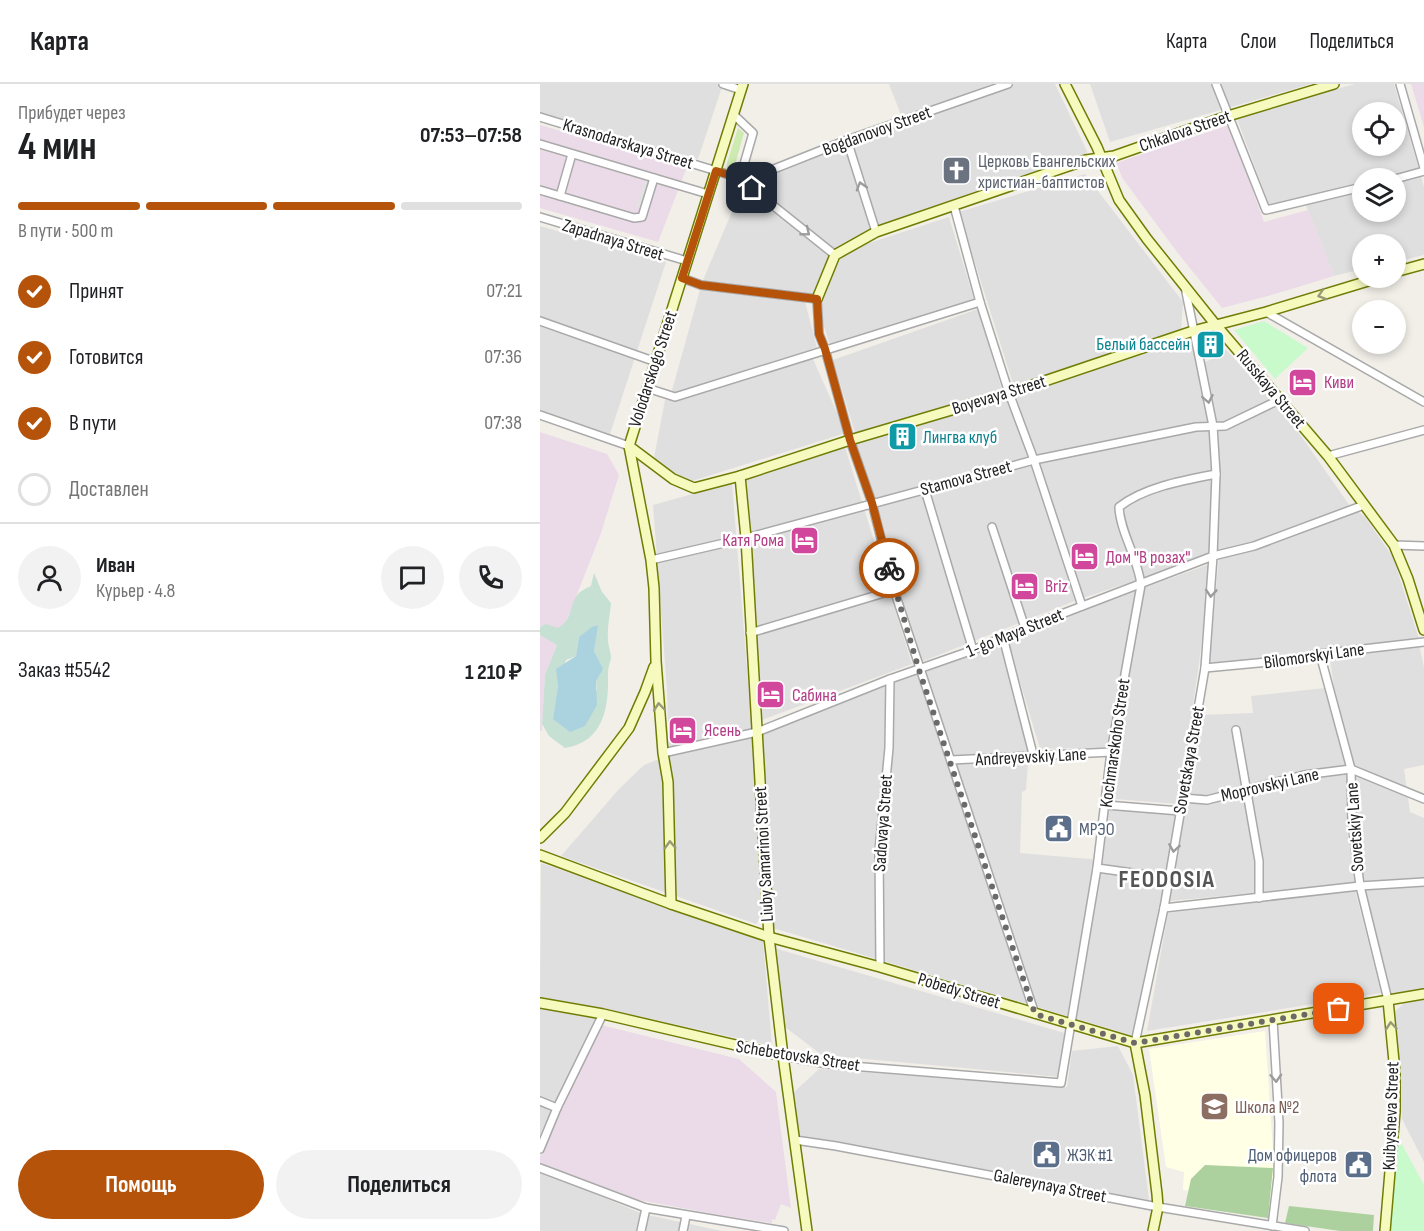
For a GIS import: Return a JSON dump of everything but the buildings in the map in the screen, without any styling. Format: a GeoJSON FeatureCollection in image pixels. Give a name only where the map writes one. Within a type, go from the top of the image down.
{"type":"FeatureCollection","features":[{"type":"Feature","properties":{"kind":"main road","name":"Russkaya Street"},"geometry":{"type":"LineString","coordinates":[[1065,84],[1101,156],[1119,200],[1215,324],[1328,456],[1394,545],[1408,579],[1424,630]]}},
{"type":"Feature","properties":{"kind":"main road","name":"Chkalova Street"},"geometry":{"type":"LineString","coordinates":[[835,255],[876,232],[1086,160],[1101,156],[1114,156],[1312,87],[1334,84]]}},
{"type":"Feature","properties":{"kind":"main road","name":"Volodarskogo Street"},"geometry":{"type":"LineString","coordinates":[[671,904],[668,782],[663,753],[651,560],[629,446],[742,87]]}},
{"type":"Feature","properties":{"kind":"main road"},"geometry":{"type":"LineString","coordinates":[[817,299],[835,255]]}},
{"type":"Feature","properties":{"kind":"main road"},"geometry":{"type":"LineString","coordinates":[[1406,269],[1424,264]]}},
{"type":"Feature","properties":{"kind":"main road","name":"Boyevaya Street"},"geometry":{"type":"LineString","coordinates":[[629,446],[673,479],[693,488],[740,476],[850,440],[1009,393],[1215,324],[1266,312],[1352,286]]}},
{"type":"Feature","properties":{"kind":"main road","name":"Liuby Samarinoi Street"},"geometry":{"type":"LineString","coordinates":[[740,476],[746,538],[769,937],[807,1231]]}},
{"type":"Feature","properties":{"kind":"main road","name":"Volodarskogo Street"},"geometry":{"type":"LineString","coordinates":[[540,837],[565,813],[629,728],[656,661]]}},
{"type":"Feature","properties":{"kind":"main road","name":"Pobedy Street"},"geometry":{"type":"LineString","coordinates":[[540,855],[671,904],[769,937],[880,967],[1135,1043],[1424,994]]}},
{"type":"Feature","properties":{"kind":"main road","name":"Kuibysheva Street"},"geometry":{"type":"LineString","coordinates":[[1385,1001],[1395,1072],[1395,1112],[1385,1231]]}},
{"type":"Feature","properties":{"kind":"main road","name":"Schebetovska Street"},"geometry":{"type":"LineString","coordinates":[[540,1003],[603,1014],[783,1056]]}},
{"type":"Feature","properties":{"kind":"main road","name":"Sovetskaya Street"},"geometry":{"type":"LineString","coordinates":[[1135,1043],[1146,1106],[1158,1207],[1153,1231]]}},
{"type":"Feature","properties":{"kind":"street"},"geometry":{"type":"LineString","coordinates":[[723,84],[742,87]]}},
{"type":"Feature","properties":{"kind":"street","name":"Bogdanovoy Street"},"geometry":{"type":"LineString","coordinates":[[743,179],[1008,84]]}},
{"type":"Feature","properties":{"kind":"street"},"geometry":{"type":"LineString","coordinates":[[1216,84],[1266,210],[1352,189]]}},
{"type":"Feature","properties":{"kind":"street"},"geometry":{"type":"LineString","coordinates":[[1400,84],[1424,170],[1406,175]]}},
{"type":"Feature","properties":{"kind":"street"},"geometry":{"type":"LineString","coordinates":[[734,115],[753,133],[743,179],[835,255]]}},
{"type":"Feature","properties":{"kind":"street","name":"Krasnodarskaya Street"},"geometry":{"type":"LineString","coordinates":[[540,117],[743,179]]}},
{"type":"Feature","properties":{"kind":"street"},"geometry":{"type":"LineString","coordinates":[[847,140],[876,232]]}},
{"type":"Feature","properties":{"kind":"street"},"geometry":{"type":"LineString","coordinates":[[540,144],[708,194]]}},
{"type":"Feature","properties":{"kind":"street"},"geometry":{"type":"LineString","coordinates":[[560,196],[572,154]]}},
{"type":"Feature","properties":{"kind":"street"},"geometry":{"type":"LineString","coordinates":[[540,190],[634,218],[642,217],[654,178]]}},
{"type":"Feature","properties":{"kind":"street"},"geometry":{"type":"LineString","coordinates":[[954,206],[980,302],[1009,393],[1034,460],[1082,606]]}},
{"type":"Feature","properties":{"kind":"street","name":"Zapadnaya Street"},"geometry":{"type":"LineString","coordinates":[[540,217],[687,261]]}},
{"type":"Feature","properties":{"kind":"street"},"geometry":{"type":"LineString","coordinates":[[682,278],[701,285],[817,299],[819,334],[850,440],[872,503],[894,590],[1035,1014]]}},
{"type":"Feature","properties":{"kind":"street","name":"Sovetskaya Street"},"geometry":{"type":"LineString","coordinates":[[1135,1043],[1164,908],[1205,668],[1213,556],[1216,474],[1214,426],[1185,287]]}},
{"type":"Feature","properties":{"kind":"street"},"geometry":{"type":"LineString","coordinates":[[647,388],[675,397],[980,302]]}},
{"type":"Feature","properties":{"kind":"street"},"geometry":{"type":"LineString","coordinates":[[1266,312],[1424,402]]}},
{"type":"Feature","properties":{"kind":"street"},"geometry":{"type":"LineString","coordinates":[[540,321],[656,362]]}},
{"type":"Feature","properties":{"kind":"street","name":"Stamova Street"},"geometry":{"type":"LineString","coordinates":[[651,560],[746,538],[1034,460],[1196,427],[1225,426],[1281,399]]}},
{"type":"Feature","properties":{"kind":"street"},"geometry":{"type":"LineString","coordinates":[[540,415],[629,446]]}},
{"type":"Feature","properties":{"kind":"street"},"geometry":{"type":"LineString","coordinates":[[1328,456],[1424,430]]}},
{"type":"Feature","properties":{"kind":"street","name":"Kochmarskoho Street"},"geometry":{"type":"LineString","coordinates":[[1061,1083],[1097,868],[1111,752],[1141,585],[1139,571],[1120,518],[1119,507],[1129,499],[1180,480],[1216,474]]}},
{"type":"Feature","properties":{"kind":"street"},"geometry":{"type":"LineString","coordinates":[[925,490],[973,650]]}},
{"type":"Feature","properties":{"kind":"street","name":"1-go Maya Street"},"geometry":{"type":"LineString","coordinates":[[663,753],[757,732],[1213,556],[1254,546],[1364,505]]}},
{"type":"Feature","properties":{"kind":"street"},"geometry":{"type":"LineString","coordinates":[[992,527],[1025,628]]}},
{"type":"Feature","properties":{"kind":"street"},"geometry":{"type":"LineString","coordinates":[[1394,545],[1424,546]]}},
{"type":"Feature","properties":{"kind":"street"},"geometry":{"type":"LineString","coordinates":[[750,633],[894,590]]}},
{"type":"Feature","properties":{"kind":"street"},"geometry":{"type":"LineString","coordinates":[[1003,638],[1034,758]]}},
{"type":"Feature","properties":{"kind":"street","name":"Bilomorskyi Lane"},"geometry":{"type":"LineString","coordinates":[[1205,668],[1289,660],[1320,654],[1424,642]]}},
{"type":"Feature","properties":{"kind":"street","name":"Sovetskiy Lane"},"geometry":{"type":"LineString","coordinates":[[1320,654],[1351,769],[1352,822],[1360,886],[1385,1001]]}},
{"type":"Feature","properties":{"kind":"street","name":"Sadovaya Street"},"geometry":{"type":"LineString","coordinates":[[880,967],[879,851],[889,748],[890,679]]}},
{"type":"Feature","properties":{"kind":"street"},"geometry":{"type":"LineString","coordinates":[[1236,730],[1259,861],[1259,898]]}},
{"type":"Feature","properties":{"kind":"street","name":"Andreyevskiy Lane"},"geometry":{"type":"LineString","coordinates":[[951,760],[1034,758],[1111,752]]}},
{"type":"Feature","properties":{"kind":"street","name":"Moprovskyi Lane"},"geometry":{"type":"LineString","coordinates":[[1183,798],[1207,800],[1304,775],[1351,769],[1424,799]]}},
{"type":"Feature","properties":{"kind":"street"},"geometry":{"type":"LineString","coordinates":[[1106,805],[1180,811]]}},
{"type":"Feature","properties":{"kind":"street"},"geometry":{"type":"LineString","coordinates":[[1097,868],[1169,878]]}},
{"type":"Feature","properties":{"kind":"street"},"geometry":{"type":"LineString","coordinates":[[1164,908],[1360,886],[1424,882]]}},
{"type":"Feature","properties":{"kind":"street"},"geometry":{"type":"LineString","coordinates":[[540,1149],[557,1108],[603,1014]]}},
{"type":"Feature","properties":{"kind":"street"},"geometry":{"type":"LineString","coordinates":[[1272,1226],[1278,1178],[1279,1123],[1273,1020]]}},
{"type":"Feature","properties":{"kind":"street","name":"Schebetovska Street"},"geometry":{"type":"LineString","coordinates":[[783,1056],[826,1064],[1061,1083]]}},
{"type":"Feature","properties":{"kind":"street"},"geometry":{"type":"LineString","coordinates":[[540,1101],[557,1108]]}},
{"type":"Feature","properties":{"kind":"street","name":"Galereynaya Street"},"geometry":{"type":"LineString","coordinates":[[795,1140],[1158,1207],[1305,1231]]}},
{"type":"Feature","properties":{"kind":"street"},"geometry":{"type":"LineString","coordinates":[[540,1168],[646,1208],[784,1231]]}},
{"type":"Feature","properties":{"kind":"street"},"geometry":{"type":"LineString","coordinates":[[641,1231],[646,1208]]}},
{"type":"Feature","properties":{"kind":"street"},"geometry":{"type":"LineString","coordinates":[[683,1231],[686,1216]]}},
{"type":"Feature","properties":{"kind":"shaded area"},"geometry":{"type":"Polygon","coordinates":[[[540,84],[723,84],[698,159],[540,112],[540,84]]]}},
{"type":"Feature","properties":{"kind":"shaded area"},"geometry":{"type":"Polygon","coordinates":[[[889,84],[992,84],[903,120],[889,84]]]}},
{"type":"Feature","properties":{"kind":"shaded area"},"geometry":{"type":"Polygon","coordinates":[[[1008,84],[1055,84],[1087,151],[1086,160],[876,232],[835,255],[817,299],[701,285],[742,188],[752,188],[746,180],[1008,84]]]}},
{"type":"Feature","properties":{"kind":"shaded area"},"geometry":{"type":"Polygon","coordinates":[[[1090,84],[1311,84],[1110,142],[1090,84]]]}},
{"type":"Feature","properties":{"kind":"shaded area"},"geometry":{"type":"Polygon","coordinates":[[[1355,84],[1394,84],[1399,102],[1352,102],[1352,156],[1406,156],[1406,125],[1424,187],[1424,255],[1406,259],[1406,234],[1352,234],[1352,272],[1334,276],[1303,198],[1269,205],[1236,116],[1355,84]]]}},
{"type":"Feature","properties":{"kind":"shaded area"},"geometry":{"type":"Polygon","coordinates":[[[1411,84],[1424,84],[1424,127],[1411,84]]]}},
{"type":"Feature","properties":{"kind":"shaded area"},"geometry":{"type":"Polygon","coordinates":[[[540,125],[687,167],[658,242],[540,208],[540,125]]]}},
{"type":"Feature","properties":{"kind":"shaded area"},"geometry":{"type":"Polygon","coordinates":[[[1229,125],[1264,222],[1308,210],[1334,276],[1222,308],[1123,179],[1116,163],[1229,125]]]}},
{"type":"Feature","properties":{"kind":"shaded area"},"geometry":{"type":"Polygon","coordinates":[[[1085,174],[1183,302],[1181,332],[1014,387],[959,212],[1085,174]]]}},
{"type":"Feature","properties":{"kind":"shaded area"},"geometry":{"type":"Polygon","coordinates":[[[645,178],[653,180],[644,209],[636,207],[645,178]]]}},
{"type":"Feature","properties":{"kind":"shaded area"},"geometry":{"type":"Polygon","coordinates":[[[949,217],[974,299],[830,345],[820,314],[826,286],[842,256],[863,245],[949,217]]]}},
{"type":"Feature","properties":{"kind":"shaded area"},"geometry":{"type":"Polygon","coordinates":[[[540,226],[666,262],[610,434],[540,410],[540,226]]]}},
{"type":"Feature","properties":{"kind":"shaded area"},"geometry":{"type":"Polygon","coordinates":[[[701,286],[804,298],[817,348],[671,394],[701,286]]]}},
{"type":"Feature","properties":{"kind":"shaded area"},"geometry":{"type":"Polygon","coordinates":[[[978,309],[1002,390],[856,436],[833,360],[978,309]]]}},
{"type":"Feature","properties":{"kind":"shaded area"},"geometry":{"type":"Polygon","coordinates":[[[1195,338],[1205,362],[1217,357],[1225,349],[1234,358],[1294,426],[1350,506],[1229,551],[1083,598],[1015,395],[1195,338]]]}},
{"type":"Feature","properties":{"kind":"shaded area"},"geometry":{"type":"Polygon","coordinates":[[[812,357],[846,433],[692,481],[679,477],[654,458],[665,400],[812,357]]]}},
{"type":"Feature","properties":{"kind":"shaded area"},"geometry":{"type":"Polygon","coordinates":[[[1008,397],[1075,601],[921,662],[855,444],[1008,397]]]}},
{"type":"Feature","properties":{"kind":"shaded area"},"geometry":{"type":"Polygon","coordinates":[[[540,432],[607,454],[619,475],[600,536],[545,675],[542,731],[540,731],[540,432]]]}},
{"type":"Feature","properties":{"kind":"shaded area"},"geometry":{"type":"Polygon","coordinates":[[[845,447],[912,664],[762,720],[744,476],[845,447]]]}},
{"type":"Feature","properties":{"kind":"shaded area"},"geometry":{"type":"Polygon","coordinates":[[[732,483],[751,718],[757,732],[765,914],[756,924],[561,856],[619,789],[644,765],[669,755],[667,690],[653,505],[732,483]]]}},
{"type":"Feature","properties":{"kind":"shaded area"},"geometry":{"type":"Polygon","coordinates":[[[1356,510],[1365,517],[1393,557],[1420,642],[1359,646],[1209,665],[1219,557],[1356,510]]]}},
{"type":"Feature","properties":{"kind":"shaded area"},"geometry":{"type":"Polygon","coordinates":[[[1210,564],[1199,664],[1178,804],[1115,799],[1123,747],[1040,749],[1007,638],[1210,564]]]}},
{"type":"Feature","properties":{"kind":"shaded area"},"geometry":{"type":"Polygon","coordinates":[[[594,573],[602,592],[611,603],[608,642],[611,658],[607,697],[602,720],[596,730],[589,738],[565,748],[549,736],[542,724],[545,675],[557,645],[540,635],[540,627],[546,624],[558,628],[568,618],[577,595],[591,586],[594,573]],[[597,625],[579,637],[576,656],[566,660],[558,685],[553,719],[597,690],[596,681],[602,669],[594,651],[597,625]]]}},
{"type":"Feature","properties":{"kind":"shaded area"},"geometry":{"type":"Polygon","coordinates":[[[1000,642],[1034,756],[1028,762],[1026,790],[1022,792],[1020,853],[1101,860],[1108,810],[1178,813],[1163,905],[1134,1036],[773,928],[761,733],[1000,642]]]}},
{"type":"Feature","properties":{"kind":"shaded area"},"geometry":{"type":"Polygon","coordinates":[[[1419,645],[1424,667],[1424,765],[1404,769],[1410,812],[1424,818],[1424,991],[1388,998],[1355,883],[1170,901],[1182,811],[1199,715],[1253,713],[1251,696],[1334,687],[1330,659],[1419,645]]]}},
{"type":"Feature","properties":{"kind":"shaded area"},"geometry":{"type":"Polygon","coordinates":[[[541,863],[763,941],[772,1046],[603,1008],[540,997],[541,863]]]}},
{"type":"Feature","properties":{"kind":"shaded area"},"geometry":{"type":"Polygon","coordinates":[[[1355,890],[1381,993],[1147,1031],[1168,913],[1355,890]]]}},
{"type":"Feature","properties":{"kind":"shaded area"},"geometry":{"type":"Polygon","coordinates":[[[774,948],[1068,1034],[1060,1077],[822,1055],[781,1024],[774,948]]]}},
{"type":"Feature","properties":{"kind":"shaded area"},"geometry":{"type":"Polygon","coordinates":[[[1424,998],[1424,1162],[1402,1119],[1394,1012],[1408,1000],[1424,998]]]}},
{"type":"Feature","properties":{"kind":"shaded area"},"geometry":{"type":"Polygon","coordinates":[[[540,1006],[600,1018],[540,1141],[540,1006]]]}},
{"type":"Feature","properties":{"kind":"shaded area"},"geometry":{"type":"Polygon","coordinates":[[[601,1025],[739,1059],[776,1092],[791,1208],[781,1204],[772,1223],[714,1214],[639,1200],[540,1163],[540,1157],[601,1025]]]}},
{"type":"Feature","properties":{"kind":"shaded area","name":"Школа №2"},"geometry":{"type":"Polygon","coordinates":[[[1265,1031],[1274,1165],[1271,1199],[1183,1190],[1184,1172],[1166,1167],[1149,1049],[1265,1031]]]}},
{"type":"Feature","properties":{"kind":"shaded area"},"geometry":{"type":"Polygon","coordinates":[[[1118,1046],[1133,1075],[1149,1200],[996,1174],[798,1136],[793,1093],[819,1069],[1067,1087],[1072,1051],[1118,1046]]]}},
{"type":"Feature","properties":{"kind":"shaded area"},"geometry":{"type":"Polygon","coordinates":[[[540,1171],[643,1214],[722,1231],[540,1231],[540,1171]]]}},
{"type":"Feature","properties":{"kind":"green space"},"geometry":{"type":"Polygon","coordinates":[[[738,128],[744,133],[733,172],[727,167],[727,163],[738,128]]]}},
{"type":"Feature","properties":{"kind":"green space"},"geometry":{"type":"Polygon","coordinates":[[[1264,321],[1308,348],[1275,379],[1234,330],[1264,321]]]}},
{"type":"Feature","properties":{"kind":"green space"},"geometry":{"type":"Polygon","coordinates":[[[1398,1137],[1424,1185],[1424,1231],[1387,1231],[1398,1137]]]}},
{"type":"Feature","properties":{"kind":"green space"},"geometry":{"type":"Polygon","coordinates":[[[1205,1165],[1273,1168],[1268,1218],[1185,1206],[1191,1179],[1205,1165]]]}},
{"type":"Feature","properties":{"kind":"green space"},"geometry":{"type":"Polygon","coordinates":[[[1289,1206],[1374,1215],[1373,1231],[1340,1231],[1285,1223],[1289,1206]]]}},
{"type":"Feature","properties":{"kind":"water"},"geometry":{"type":"Polygon","coordinates":[[[598,625],[594,651],[603,669],[596,681],[597,705],[585,726],[570,732],[553,719],[558,685],[556,669],[576,656],[579,637],[598,625]]]}},
{"type":"Feature","properties":{"kind":"way so far"},"geometry":{"type":"LineString","coordinates":[[889,568],[919,670],[1035,1014],[1135,1043],[1339,1009]]}},
{"type":"Feature","properties":{"kind":"place","name":"Церковь Евангельских христиан-баптистов"},"geometry":{"type":"Point","coordinates":[957,171]}},
{"type":"Feature","properties":{"kind":"place","name":"Белый баcсейн"},"geometry":{"type":"Point","coordinates":[1211,344]}},
{"type":"Feature","properties":{"kind":"place","name":"Киви"},"geometry":{"type":"Point","coordinates":[1303,382]}},
{"type":"Feature","properties":{"kind":"place","name":"Лингва клуб"},"geometry":{"type":"Point","coordinates":[902,437]}},
{"type":"Feature","properties":{"kind":"place","name":"Катя Рома"},"geometry":{"type":"Point","coordinates":[805,540]}},
{"type":"Feature","properties":{"kind":"place","name":"Дом \"В розах\""},"geometry":{"type":"Point","coordinates":[1085,557]}},
{"type":"Feature","properties":{"kind":"place","name":"Briz"},"geometry":{"type":"Point","coordinates":[1024,586]}},
{"type":"Feature","properties":{"kind":"place","name":"Сабина"},"geometry":{"type":"Point","coordinates":[771,695]}},
{"type":"Feature","properties":{"kind":"place","name":"Ясень"},"geometry":{"type":"Point","coordinates":[683,730]}},
{"type":"Feature","properties":{"kind":"place","name":"МРЭО"},"geometry":{"type":"Point","coordinates":[1058,829]}},
{"type":"Feature","properties":{"kind":"place","name":"Школа №2"},"geometry":{"type":"Point","coordinates":[1214,1107]}},
{"type":"Feature","properties":{"kind":"place","name":"ЖЭК #1"},"geometry":{"type":"Point","coordinates":[1046,1155]}},
{"type":"Feature","properties":{"kind":"place","name":"Дом офицеров флота"},"geometry":{"type":"Point","coordinates":[1358,1165]}},
{"type":"Feature","properties":{"kind":"district","name":"FEODOSIA"},"geometry":{"type":"Point","coordinates":[1167,879]}},
{"type":"Feature","properties":{"kind":"route"},"geometry":{"type":"LineString","coordinates":[[752,188],[746,180],[716,171],[682,278],[701,285],[817,299],[819,334],[850,440],[872,503],[889,568]]}}]}
